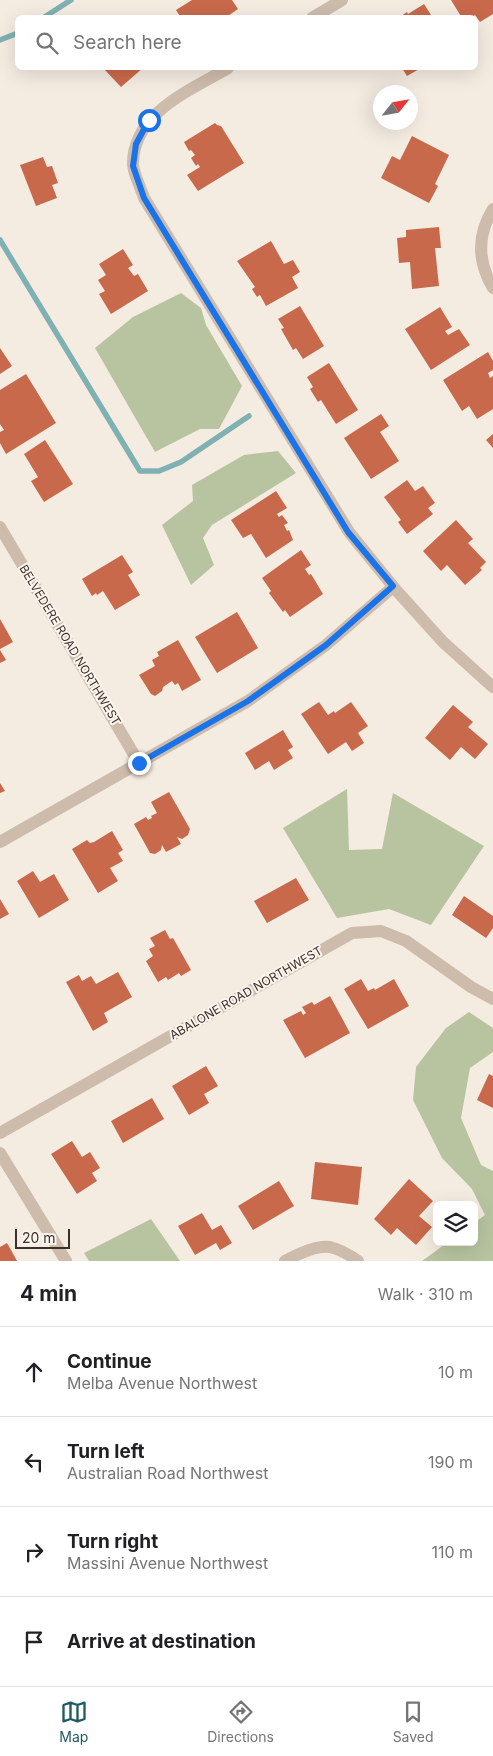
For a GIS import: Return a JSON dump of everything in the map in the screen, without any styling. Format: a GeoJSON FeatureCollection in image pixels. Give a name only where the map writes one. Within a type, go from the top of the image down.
{"type":"FeatureCollection","features":[{"type":"Feature","properties":{"kind":"street"},"geometry":{"type":"LineString","coordinates":[[317,15],[342,0]]}},
{"type":"Feature","properties":{"kind":"street"},"geometry":{"type":"LineString","coordinates":[[225,70],[168,103],[149,120],[136,144],[133,166],[144,198],[348,532],[443,642],[493,688]]}},
{"type":"Feature","properties":{"kind":"street"},"geometry":{"type":"LineString","coordinates":[[493,209],[482,228],[480,248],[487,278],[493,288]]}},
{"type":"Feature","properties":{"kind":"street","name":"BELVEDERE ROAD NORTHWEST"},"geometry":{"type":"LineString","coordinates":[[0,527],[5,548],[139,763]]}},
{"type":"Feature","properties":{"kind":"street"},"geometry":{"type":"LineString","coordinates":[[0,842],[248,701],[326,645],[393,586]]}},
{"type":"Feature","properties":{"kind":"street","name":"ABALONE ROAD NORTHWEST"},"geometry":{"type":"LineString","coordinates":[[0,1133],[352,933],[381,931],[406,941],[471,987],[493,999]]}},
{"type":"Feature","properties":{"kind":"street"},"geometry":{"type":"LineString","coordinates":[[0,1153],[66,1261]]}},
{"type":"Feature","properties":{"kind":"street"},"geometry":{"type":"LineString","coordinates":[[286,1261],[302,1252],[329,1247],[358,1261]]}},
{"type":"Feature","properties":{"kind":"green space"},"geometry":{"type":"Polygon","coordinates":[[[181,293],[201,308],[206,325],[242,386],[219,429],[200,429],[155,452],[95,348],[133,317],[181,293]]]}},
{"type":"Feature","properties":{"kind":"green space"},"geometry":{"type":"Polygon","coordinates":[[[278,451],[296,473],[212,525],[203,538],[214,565],[191,585],[162,525],[193,501],[192,485],[244,455],[278,451]]]}},
{"type":"Feature","properties":{"kind":"green space"},"geometry":{"type":"Polygon","coordinates":[[[347,789],[349,850],[382,849],[393,793],[484,846],[431,925],[389,909],[337,918],[283,828],[347,789]]]}},
{"type":"Feature","properties":{"kind":"green space"},"geometry":{"type":"Polygon","coordinates":[[[469,1012],[493,1028],[493,1052],[470,1068],[461,1118],[481,1165],[493,1171],[493,1261],[422,1261],[443,1246],[478,1246],[478,1220],[485,1215],[472,1189],[442,1158],[413,1100],[416,1067],[446,1028],[469,1012]]]}},
{"type":"Feature","properties":{"kind":"green space"},"geometry":{"type":"Polygon","coordinates":[[[151,1219],[180,1261],[89,1261],[84,1253],[151,1219]]]}},
{"type":"Feature","properties":{"kind":"building"},"geometry":{"type":"Polygon","coordinates":[[[192,0],[232,0],[238,9],[229,15],[179,15],[176,10],[192,0]]]}},
{"type":"Feature","properties":{"kind":"building"},"geometry":{"type":"Polygon","coordinates":[[[451,0],[493,0],[493,14],[480,22],[478,15],[460,15],[451,0]]]}},
{"type":"Feature","properties":{"kind":"building"},"geometry":{"type":"Polygon","coordinates":[[[424,4],[431,15],[402,15],[407,12],[408,14],[424,4]]]}},
{"type":"Feature","properties":{"kind":"building"},"geometry":{"type":"Polygon","coordinates":[[[105,70],[141,70],[121,87],[105,70]]]}},
{"type":"Feature","properties":{"kind":"building"},"geometry":{"type":"Polygon","coordinates":[[[403,70],[418,70],[407,76],[403,70]]]}},
{"type":"Feature","properties":{"kind":"building"},"geometry":{"type":"Polygon","coordinates":[[[215,123],[221,126],[244,163],[198,191],[187,175],[200,167],[198,164],[196,166],[191,158],[195,155],[191,150],[189,151],[184,142],[215,123]]]}},
{"type":"Feature","properties":{"kind":"building"},"geometry":{"type":"Polygon","coordinates":[[[412,136],[449,155],[435,184],[438,186],[429,203],[381,178],[392,156],[400,160],[412,136]]]}},
{"type":"Feature","properties":{"kind":"building"},"geometry":{"type":"Polygon","coordinates":[[[43,157],[47,167],[52,166],[58,183],[52,185],[57,198],[36,206],[20,165],[43,157]]]}},
{"type":"Feature","properties":{"kind":"building"},"geometry":{"type":"Polygon","coordinates":[[[439,227],[441,248],[435,248],[439,286],[412,289],[410,262],[399,263],[397,238],[406,237],[406,230],[439,227]]]}},
{"type":"Feature","properties":{"kind":"building"},"geometry":{"type":"Polygon","coordinates":[[[271,241],[284,264],[293,260],[300,272],[292,277],[298,288],[266,306],[260,295],[257,297],[252,289],[255,287],[237,261],[271,241]]]}},
{"type":"Feature","properties":{"kind":"building"},"geometry":{"type":"Polygon","coordinates":[[[123,249],[133,265],[128,268],[134,276],[138,274],[148,291],[111,314],[99,294],[105,291],[98,280],[106,275],[99,264],[123,249]]]}},
{"type":"Feature","properties":{"kind":"building"},"geometry":{"type":"Polygon","coordinates":[[[300,306],[324,346],[303,359],[296,348],[293,350],[281,329],[284,328],[278,319],[300,306]]]}},
{"type":"Feature","properties":{"kind":"building"},"geometry":{"type":"Polygon","coordinates":[[[440,307],[452,327],[445,331],[448,335],[459,329],[470,345],[431,370],[405,329],[440,307]]]}},
{"type":"Feature","properties":{"kind":"building"},"geometry":{"type":"Polygon","coordinates":[[[0,348],[12,366],[0,374],[0,348]]]}},
{"type":"Feature","properties":{"kind":"building"},"geometry":{"type":"Polygon","coordinates":[[[488,352],[493,361],[493,370],[488,373],[490,378],[493,376],[493,409],[477,419],[469,406],[462,411],[443,380],[488,352]]]}},
{"type":"Feature","properties":{"kind":"building"},"geometry":{"type":"Polygon","coordinates":[[[329,363],[358,410],[336,424],[321,400],[318,402],[310,389],[313,387],[307,377],[329,363]]]}},
{"type":"Feature","properties":{"kind":"building"},"geometry":{"type":"Polygon","coordinates":[[[26,374],[56,423],[6,454],[0,443],[0,432],[4,430],[0,424],[0,390],[26,374]]]}},
{"type":"Feature","properties":{"kind":"building"},"geometry":{"type":"Polygon","coordinates":[[[381,414],[389,426],[380,432],[399,461],[371,479],[344,438],[381,414]]]}},
{"type":"Feature","properties":{"kind":"building"},"geometry":{"type":"Polygon","coordinates":[[[493,434],[493,448],[486,440],[493,434]]]}},
{"type":"Feature","properties":{"kind":"building"},"geometry":{"type":"Polygon","coordinates":[[[45,440],[73,484],[44,502],[31,481],[38,477],[24,454],[45,440]]]}},
{"type":"Feature","properties":{"kind":"building"},"geometry":{"type":"Polygon","coordinates":[[[407,480],[415,491],[423,486],[435,503],[428,508],[433,514],[407,534],[398,522],[401,520],[384,497],[407,480]]]}},
{"type":"Feature","properties":{"kind":"building"},"geometry":{"type":"Polygon","coordinates":[[[276,491],[287,508],[277,514],[279,517],[282,515],[288,523],[284,525],[287,531],[289,530],[293,540],[266,558],[251,534],[243,538],[231,520],[276,491]]]}},
{"type":"Feature","properties":{"kind":"building"},"geometry":{"type":"Polygon","coordinates":[[[456,520],[473,539],[468,543],[486,562],[480,568],[482,570],[465,585],[447,565],[441,571],[423,551],[456,520]]]}},
{"type":"Feature","properties":{"kind":"building"},"geometry":{"type":"Polygon","coordinates":[[[301,550],[311,565],[305,569],[309,575],[311,574],[323,594],[290,617],[285,610],[283,612],[269,593],[271,591],[262,578],[301,550]]]}},
{"type":"Feature","properties":{"kind":"building"},"geometry":{"type":"Polygon","coordinates":[[[122,555],[133,572],[128,575],[140,595],[115,610],[103,591],[92,596],[82,579],[122,555]]]}},
{"type":"Feature","properties":{"kind":"building"},"geometry":{"type":"Polygon","coordinates":[[[237,612],[258,648],[217,673],[195,637],[237,612]]]}},
{"type":"Feature","properties":{"kind":"building"},"geometry":{"type":"Polygon","coordinates":[[[0,619],[13,642],[0,649],[0,619]]]}},
{"type":"Feature","properties":{"kind":"building"},"geometry":{"type":"Polygon","coordinates":[[[178,640],[201,680],[182,691],[178,683],[175,685],[172,681],[155,696],[151,694],[139,675],[155,666],[152,660],[159,656],[157,652],[178,640]]]}},
{"type":"Feature","properties":{"kind":"building"},"geometry":{"type":"Polygon","coordinates":[[[0,650],[6,660],[0,663],[0,650]]]}},
{"type":"Feature","properties":{"kind":"building"},"geometry":{"type":"Polygon","coordinates":[[[319,702],[328,715],[334,711],[335,713],[351,702],[368,726],[358,733],[364,743],[352,751],[346,742],[328,754],[301,714],[319,702]]]}},
{"type":"Feature","properties":{"kind":"building"},"geometry":{"type":"Polygon","coordinates":[[[453,705],[473,722],[468,727],[488,744],[475,759],[461,747],[450,760],[425,738],[453,705]]]}},
{"type":"Feature","properties":{"kind":"building"},"geometry":{"type":"Polygon","coordinates":[[[283,730],[293,747],[288,750],[293,758],[274,770],[269,761],[255,770],[245,753],[283,730]]]}},
{"type":"Feature","properties":{"kind":"building"},"geometry":{"type":"Polygon","coordinates":[[[0,783],[5,791],[0,793],[0,783]]]}},
{"type":"Feature","properties":{"kind":"building"},"geometry":{"type":"Polygon","coordinates":[[[169,792],[190,829],[188,835],[182,839],[177,837],[181,844],[166,852],[162,845],[161,850],[155,854],[150,853],[134,824],[146,817],[148,820],[152,818],[151,816],[157,813],[151,802],[169,792]]]}},
{"type":"Feature","properties":{"kind":"building"},"geometry":{"type":"Polygon","coordinates":[[[112,831],[123,850],[118,853],[123,861],[110,868],[118,881],[98,893],[72,849],[87,840],[90,843],[94,842],[112,831]]]}},
{"type":"Feature","properties":{"kind":"building"},"geometry":{"type":"Polygon","coordinates":[[[33,871],[40,882],[54,874],[69,900],[39,918],[17,881],[33,871]]]}},
{"type":"Feature","properties":{"kind":"building"},"geometry":{"type":"Polygon","coordinates":[[[296,878],[309,900],[267,923],[254,901],[296,878]]]}},
{"type":"Feature","properties":{"kind":"building"},"geometry":{"type":"Polygon","coordinates":[[[464,896],[493,916],[493,928],[486,938],[452,915],[464,896]]]}},
{"type":"Feature","properties":{"kind":"building"},"geometry":{"type":"Polygon","coordinates":[[[0,899],[9,914],[0,919],[0,899]]]}},
{"type":"Feature","properties":{"kind":"building"},"geometry":{"type":"Polygon","coordinates":[[[165,930],[170,939],[173,938],[191,970],[181,976],[179,973],[168,980],[166,977],[158,982],[146,961],[153,956],[149,949],[155,946],[150,938],[165,930]]]}},
{"type":"Feature","properties":{"kind":"building"},"geometry":{"type":"Polygon","coordinates":[[[118,972],[132,997],[104,1013],[108,1022],[93,1031],[66,982],[79,975],[82,981],[91,976],[96,984],[118,972]]]}},
{"type":"Feature","properties":{"kind":"building"},"geometry":{"type":"Polygon","coordinates":[[[361,979],[368,991],[374,988],[375,990],[394,979],[409,1006],[368,1029],[344,989],[361,979]]]}},
{"type":"Feature","properties":{"kind":"building"},"geometry":{"type":"Polygon","coordinates":[[[330,996],[350,1033],[305,1058],[283,1020],[301,1011],[303,1015],[306,1013],[302,1007],[312,1002],[314,1005],[330,996]]]}},
{"type":"Feature","properties":{"kind":"building"},"geometry":{"type":"Polygon","coordinates":[[[206,1066],[218,1086],[204,1094],[209,1103],[189,1115],[172,1086],[206,1066]]]}},
{"type":"Feature","properties":{"kind":"building"},"geometry":{"type":"Polygon","coordinates":[[[489,1074],[493,1076],[493,1108],[477,1100],[489,1074]]]}},
{"type":"Feature","properties":{"kind":"building"},"geometry":{"type":"Polygon","coordinates":[[[152,1098],[164,1119],[123,1143],[111,1121],[152,1098]]]}},
{"type":"Feature","properties":{"kind":"building"},"geometry":{"type":"Polygon","coordinates":[[[72,1141],[82,1157],[90,1152],[100,1168],[92,1173],[97,1181],[77,1194],[51,1154],[72,1141]]]}},
{"type":"Feature","properties":{"kind":"building"},"geometry":{"type":"Polygon","coordinates":[[[315,1162],[362,1167],[358,1205],[311,1199],[315,1162]]]}},
{"type":"Feature","properties":{"kind":"building"},"geometry":{"type":"Polygon","coordinates":[[[409,1179],[433,1201],[419,1216],[432,1227],[416,1245],[397,1228],[391,1235],[374,1219],[409,1179]]]}},
{"type":"Feature","properties":{"kind":"building"},"geometry":{"type":"Polygon","coordinates":[[[279,1181],[294,1206],[253,1230],[238,1206],[279,1181]]]}},
{"type":"Feature","properties":{"kind":"building"},"geometry":{"type":"Polygon","coordinates":[[[202,1213],[212,1230],[221,1225],[232,1243],[220,1250],[216,1243],[195,1255],[178,1226],[202,1213]]]}},
{"type":"Feature","properties":{"kind":"building"},"geometry":{"type":"Polygon","coordinates":[[[7,1243],[17,1261],[0,1261],[0,1247],[7,1243]]]}},
{"type":"Feature","properties":{"kind":"waterway"},"geometry":{"type":"LineString","coordinates":[[48,15],[71,0]]}},
{"type":"Feature","properties":{"kind":"waterway"},"geometry":{"type":"LineString","coordinates":[[0,40],[15,34]]}},
{"type":"Feature","properties":{"kind":"waterway"},"geometry":{"type":"LineString","coordinates":[[0,240],[140,471],[159,471],[181,462],[249,416]]}},
{"type":"Feature","properties":{"kind":"route"},"geometry":{"type":"LineString","coordinates":[[139,763],[248,701],[326,645],[393,586],[348,532],[144,198],[133,166],[136,144],[149,120]]}}]}
